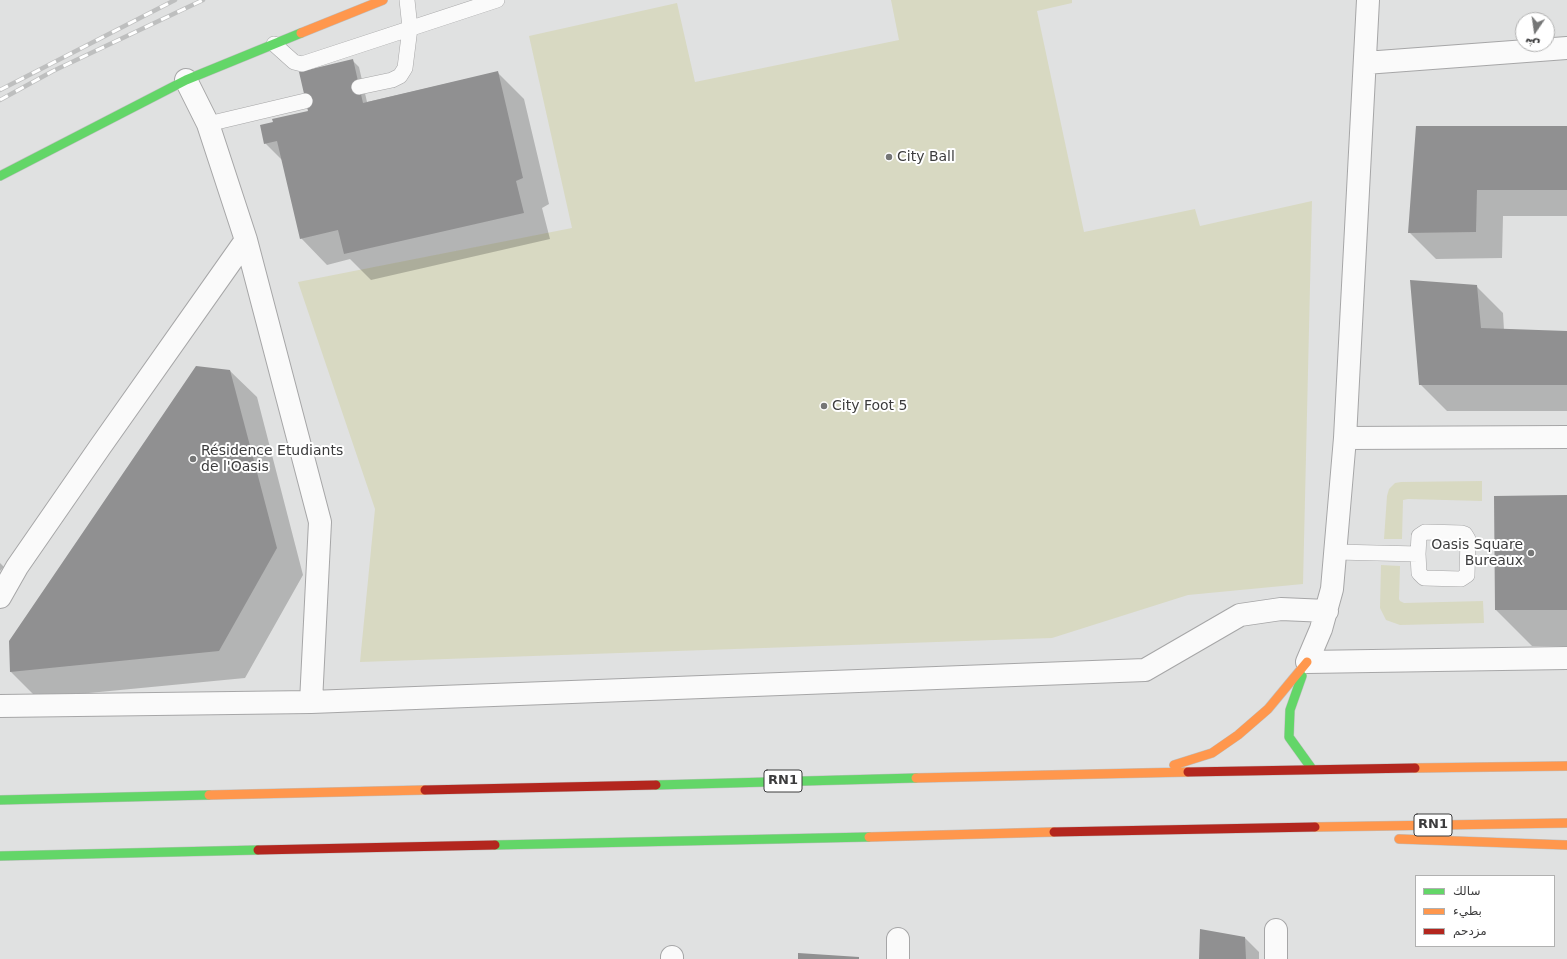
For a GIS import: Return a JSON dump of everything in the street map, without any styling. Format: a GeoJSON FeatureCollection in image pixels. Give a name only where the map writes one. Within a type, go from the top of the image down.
{"type":"FeatureCollection","features":[{"type":"Feature","properties":{"kind":"main road"},"geometry":{"type":"LineString","coordinates":[[0,176],[186,80],[383,0]]}},
{"type":"Feature","properties":{"kind":"main road"},"geometry":{"type":"LineString","coordinates":[[1307,662],[1290,710],[1289,737],[1312,769]]}},
{"type":"Feature","properties":{"kind":"main road"},"geometry":{"type":"LineString","coordinates":[[1149,772],[1212,753],[1238,735],[1268,709],[1307,662]]}},
{"type":"Feature","properties":{"kind":"main road","name":"RN1"},"geometry":{"type":"LineString","coordinates":[[0,800],[1149,772],[1567,766]]}},
{"type":"Feature","properties":{"kind":"main road","name":"RN1"},"geometry":{"type":"LineString","coordinates":[[0,856],[1299,827],[1567,823]]}},
{"type":"Feature","properties":{"kind":"main road"},"geometry":{"type":"LineString","coordinates":[[1299,827],[1349,836]]}},
{"type":"Feature","properties":{"kind":"main road"},"geometry":{"type":"LineString","coordinates":[[1393,839],[1567,845]]}},
{"type":"Feature","properties":{"kind":"street"},"geometry":{"type":"LineString","coordinates":[[1368,0],[1345,438],[1336,552],[1332,590],[1327,611],[1307,662],[1567,658]]}},
{"type":"Feature","properties":{"kind":"street"},"geometry":{"type":"LineString","coordinates":[[1365,63],[1567,48]]}},
{"type":"Feature","properties":{"kind":"street"},"geometry":{"type":"LineString","coordinates":[[186,80],[208,124],[246,240],[320,522],[311,702]]}},
{"type":"Feature","properties":{"kind":"street"},"geometry":{"type":"LineString","coordinates":[[0,597],[17,567],[246,240]]}},
{"type":"Feature","properties":{"kind":"street"},"geometry":{"type":"LineString","coordinates":[[1345,438],[1567,437]]}},
{"type":"Feature","properties":{"kind":"street"},"geometry":{"type":"LineString","coordinates":[[0,706],[311,702],[1145,670],[1240,615],[1281,609],[1327,611]]}},
{"type":"Feature","properties":{"kind":"street"},"geometry":{"type":"LineString","coordinates":[[1276,930],[1276,959]]}},
{"type":"Feature","properties":{"kind":"lane"},"geometry":{"type":"LineString","coordinates":[[359,87],[392,80],[400,76],[405,68],[410,28],[407,0]]}},
{"type":"Feature","properties":{"kind":"lane"},"geometry":{"type":"LineString","coordinates":[[274,44],[294,62],[302,64],[497,0]]}},
{"type":"Feature","properties":{"kind":"lane"},"geometry":{"type":"LineString","coordinates":[[208,124],[305,101]]}},
{"type":"Feature","properties":{"kind":"lane"},"geometry":{"type":"LineString","coordinates":[[1336,552],[1418,554]]}},
{"type":"Feature","properties":{"kind":"green space","name":"City Foot 5"},"geometry":{"type":"Polygon","coordinates":[[[891,0],[1072,0],[1072,3],[1037,11],[1084,232],[1195,209],[1200,226],[1312,201],[1303,584],[1188,595],[1052,638],[360,662],[375,509],[298,282],[572,228],[529,36],[677,3],[695,82],[899,40],[891,0]]]}},
{"type":"Feature","properties":{"kind":"green space"},"geometry":{"type":"Polygon","coordinates":[[[1482,481],[1482,501],[1403,500],[1402,539],[1384,539],[1387,496],[1389,489],[1395,483],[1482,481]]]}},
{"type":"Feature","properties":{"kind":"green space"},"geometry":{"type":"Polygon","coordinates":[[[1381,565],[1400,566],[1400,601],[1404,603],[1483,601],[1484,623],[1400,625],[1386,620],[1380,608],[1381,565]]]}},
{"type":"Feature","properties":{"kind":"building"},"geometry":{"type":"Polygon","coordinates":[[[353,59],[363,103],[498,71],[523,178],[516,181],[524,213],[344,254],[338,230],[300,239],[277,141],[264,144],[260,125],[273,122],[272,119],[308,111],[299,72],[353,59]]]}},
{"type":"Feature","properties":{"kind":"building"},"geometry":{"type":"Polygon","coordinates":[[[1416,126],[1567,126],[1567,190],[1477,190],[1476,232],[1408,233],[1416,126]]]}},
{"type":"Feature","properties":{"kind":"building"},"geometry":{"type":"Polygon","coordinates":[[[1410,280],[1477,285],[1481,328],[1567,331],[1567,385],[1419,385],[1410,280]]]}},
{"type":"Feature","properties":{"kind":"building","name":"Résidence Etudiants de l'Oasis"},"geometry":{"type":"Polygon","coordinates":[[[196,366],[230,370],[277,548],[219,651],[10,672],[9,641],[196,366]]]}},
{"type":"Feature","properties":{"kind":"building","name":"Oasis Square Bureaux"},"geometry":{"type":"Polygon","coordinates":[[[1567,495],[1567,610],[1495,610],[1494,496],[1567,495]]]}},
{"type":"Feature","properties":{"kind":"building"},"geometry":{"type":"Polygon","coordinates":[[[1200,929],[1245,937],[1246,959],[1199,959],[1200,929]]]}},
{"type":"Feature","properties":{"kind":"building"},"geometry":{"type":"Polygon","coordinates":[[[798,953],[859,957],[859,959],[798,959],[798,953]]]}},
{"type":"Feature","properties":{"kind":"railway"},"geometry":{"type":"LineString","coordinates":[[0,90],[175,0]]}},
{"type":"Feature","properties":{"kind":"railway"},"geometry":{"type":"LineString","coordinates":[[0,100],[53,71],[203,0]]}},
{"type":"Feature","properties":{"kind":"traffic: fast"},"geometry":{"type":"LineString","coordinates":[[0,176],[186,80],[301,33]]}},
{"type":"Feature","properties":{"kind":"traffic: fast"},"geometry":{"type":"LineString","coordinates":[[1302,676],[1290,710],[1289,737],[1312,769]]}},
{"type":"Feature","properties":{"kind":"traffic: fast"},"geometry":{"type":"LineString","coordinates":[[656,785],[916,778]]}},
{"type":"Feature","properties":{"kind":"traffic: fast"},"geometry":{"type":"LineString","coordinates":[[0,800],[209,795]]}},
{"type":"Feature","properties":{"kind":"traffic: fast"},"geometry":{"type":"LineString","coordinates":[[495,845],[869,837]]}},
{"type":"Feature","properties":{"kind":"traffic: fast"},"geometry":{"type":"LineString","coordinates":[[0,856],[258,850]]}},
{"type":"Feature","properties":{"kind":"traffic: slow"},"geometry":{"type":"LineString","coordinates":[[301,33],[383,0]]}},
{"type":"Feature","properties":{"kind":"traffic: slow"},"geometry":{"type":"LineString","coordinates":[[1174,765],[1212,753],[1238,735],[1268,709],[1307,662]]}},
{"type":"Feature","properties":{"kind":"traffic: slow"},"geometry":{"type":"LineString","coordinates":[[1415,768],[1567,766]]}},
{"type":"Feature","properties":{"kind":"traffic: slow"},"geometry":{"type":"LineString","coordinates":[[916,778],[1188,772]]}},
{"type":"Feature","properties":{"kind":"traffic: slow"},"geometry":{"type":"LineString","coordinates":[[209,795],[425,790]]}},
{"type":"Feature","properties":{"kind":"traffic: slow"},"geometry":{"type":"LineString","coordinates":[[1315,827],[1567,823]]}},
{"type":"Feature","properties":{"kind":"traffic: slow"},"geometry":{"type":"LineString","coordinates":[[869,837],[1054,832]]}},
{"type":"Feature","properties":{"kind":"traffic: slow"},"geometry":{"type":"LineString","coordinates":[[1399,839],[1567,845]]}},
{"type":"Feature","properties":{"kind":"traffic: jam"},"geometry":{"type":"LineString","coordinates":[[1188,772],[1415,768]]}},
{"type":"Feature","properties":{"kind":"traffic: jam"},"geometry":{"type":"LineString","coordinates":[[425,790],[656,785]]}},
{"type":"Feature","properties":{"kind":"traffic: jam"},"geometry":{"type":"LineString","coordinates":[[1054,832],[1315,827]]}},
{"type":"Feature","properties":{"kind":"traffic: jam"},"geometry":{"type":"LineString","coordinates":[[258,850],[495,845]]}},
{"type":"Feature","properties":{"kind":"place","name":"City Ball"},"geometry":{"type":"Point","coordinates":[889,157]}},
{"type":"Feature","properties":{"kind":"place","name":"City Foot 5"},"geometry":{"type":"Point","coordinates":[824,406]}},
{"type":"Feature","properties":{"kind":"place","name":"Résidence Etudiants de l'Oasis"},"geometry":{"type":"Point","coordinates":[193,459]}},
{"type":"Feature","properties":{"kind":"place","name":"Oasis Square Bureaux"},"geometry":{"type":"Point","coordinates":[1531,553]}}]}
